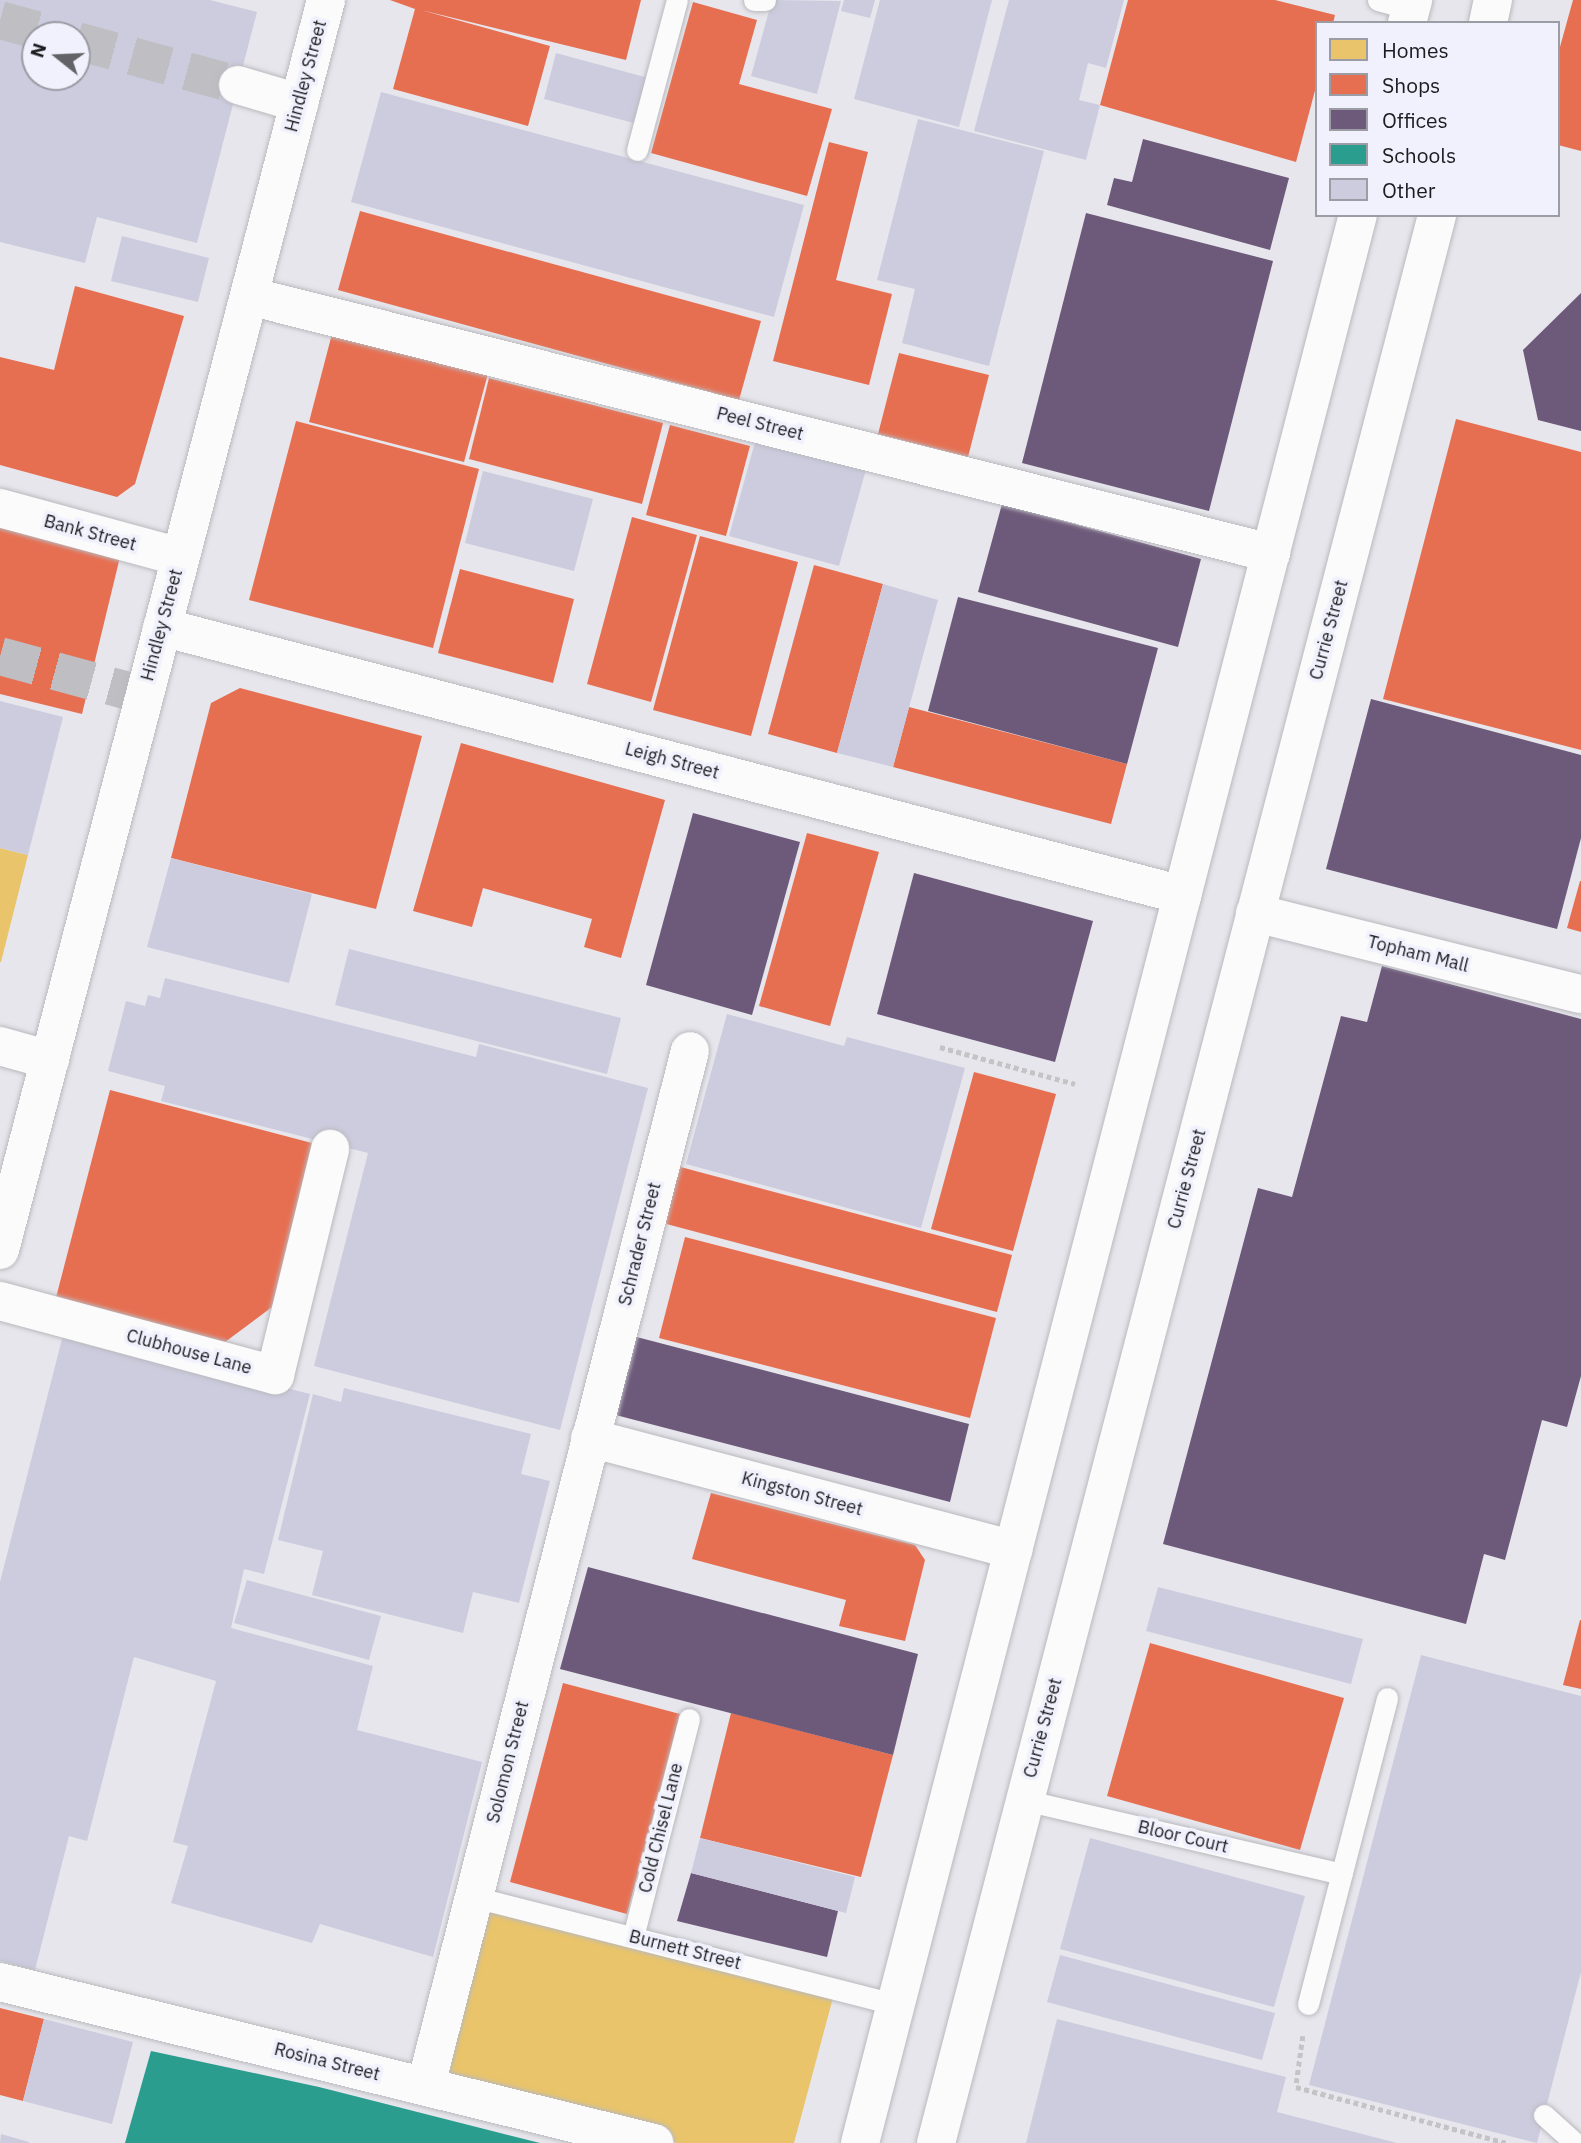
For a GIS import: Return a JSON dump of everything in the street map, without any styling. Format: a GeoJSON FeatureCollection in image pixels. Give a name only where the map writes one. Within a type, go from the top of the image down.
{"type":"FeatureCollection","features":[{"type":"Feature","properties":{"kind":"street","name":"Hindley Street"},"geometry":{"type":"LineString","coordinates":[[0,1250],[326,0]]}},
{"type":"Feature","properties":{"kind":"street"},"geometry":{"type":"LineString","coordinates":[[1488,21],[1493,0]]}},
{"type":"Feature","properties":{"kind":"street"},"geometry":{"type":"LineString","coordinates":[[238,85],[299,103]]}},
{"type":"Feature","properties":{"kind":"street"},"geometry":{"type":"LineString","coordinates":[[860,2143],[1357,217]]}},
{"type":"Feature","properties":{"kind":"street","name":"Currie Street"},"geometry":{"type":"LineString","coordinates":[[936,2143],[1436,217]]}},
{"type":"Feature","properties":{"kind":"street","name":"Peel Street"},"geometry":{"type":"LineString","coordinates":[[248,296],[1271,553]]}},
{"type":"Feature","properties":{"kind":"street","name":"Bank Street"},"geometry":{"type":"LineString","coordinates":[[0,508],[180,557]]}},
{"type":"Feature","properties":{"kind":"street","name":"Leigh Street"},"geometry":{"type":"LineString","coordinates":[[162,627],[1182,895]]}},
{"type":"Feature","properties":{"kind":"street","name":"Topham Mall"},"geometry":{"type":"LineString","coordinates":[[1255,913],[1581,994]]}},
{"type":"Feature","properties":{"kind":"street"},"geometry":{"type":"LineString","coordinates":[[0,1046],[50,1060]]}},
{"type":"Feature","properties":{"kind":"street","name":"Schrader Street"},"geometry":{"type":"LineString","coordinates":[[590,1438],[690,1051]]}},
{"type":"Feature","properties":{"kind":"street","name":"Clubhouse Lane"},"geometry":{"type":"LineString","coordinates":[[0,1301],[275,1375],[330,1149]]}},
{"type":"Feature","properties":{"kind":"street","name":"Kingston Street"},"geometry":{"type":"LineString","coordinates":[[590,1438],[1013,1550]]}},
{"type":"Feature","properties":{"kind":"street","name":"Solomon Street"},"geometry":{"type":"LineString","coordinates":[[426,2085],[590,1438]]}},
{"type":"Feature","properties":{"kind":"street","name":"Rosina Street"},"geometry":{"type":"LineString","coordinates":[[0,1982],[654,2143]]}},
{"type":"Feature","properties":{"kind":"lane"},"geometry":{"type":"LineString","coordinates":[[637,150],[677,0]]}},
{"type":"Feature","properties":{"kind":"lane"},"geometry":{"type":"LineString","coordinates":[[754,0],[765,0]]}},
{"type":"Feature","properties":{"kind":"lane"},"geometry":{"type":"LineString","coordinates":[[1308,2004],[1387,1698]]}},
{"type":"Feature","properties":{"kind":"lane","name":"Cold Chisel Lane"},"geometry":{"type":"LineString","coordinates":[[633,1937],[689,1719]]}},
{"type":"Feature","properties":{"kind":"lane","name":"Bloor Court"},"geometry":{"type":"LineString","coordinates":[[1024,1800],[1341,1874]]}},
{"type":"Feature","properties":{"kind":"lane","name":"Burnett Street"},"geometry":{"type":"LineString","coordinates":[[474,1897],[895,2004]]}},
{"type":"Feature","properties":{"kind":"lane"},"geometry":{"type":"LineString","coordinates":[[1544,2115],[1575,2143]]}},
{"type":"Feature","properties":{"kind":"path"},"geometry":{"type":"LineString","coordinates":[[940,1047],[1075,1084]]}},
{"type":"Feature","properties":{"kind":"path"},"geometry":{"type":"LineString","coordinates":[[1308,2004],[1296,2087],[1506,2143]]}},
{"type":"Feature","properties":{"kind":"building: Homes"},"geometry":{"type":"Polygon","coordinates":[[[0,848],[28,855],[1,962],[0,962],[0,848]]]}},
{"type":"Feature","properties":{"kind":"building: Homes"},"geometry":{"type":"Polygon","coordinates":[[[478,1904],[834,1994],[794,2143],[678,2143],[432,2081],[478,1904]]]}},
{"type":"Feature","properties":{"kind":"building: Shops"},"geometry":{"type":"Polygon","coordinates":[[[390,0],[641,0],[626,60],[421,10],[550,46],[528,126],[393,89],[415,9],[390,0]]]}},
{"type":"Feature","properties":{"kind":"building: Shops"},"geometry":{"type":"Polygon","coordinates":[[[1128,0],[1275,0],[1335,15],[1334,21],[1315,21],[1315,91],[1296,162],[1100,105],[1128,0]]]}},
{"type":"Feature","properties":{"kind":"building: Shops"},"geometry":{"type":"Polygon","coordinates":[[[1573,0],[1581,0],[1581,151],[1560,146],[1560,47],[1573,0]]]}},
{"type":"Feature","properties":{"kind":"building: Shops"},"geometry":{"type":"Polygon","coordinates":[[[693,2],[757,20],[739,84],[832,109],[807,196],[651,153],[693,2]]]}},
{"type":"Feature","properties":{"kind":"building: Shops"},"geometry":{"type":"Polygon","coordinates":[[[829,142],[868,152],[836,280],[892,294],[869,385],[773,361],[829,142]]]}},
{"type":"Feature","properties":{"kind":"building: Shops"},"geometry":{"type":"Polygon","coordinates":[[[360,211],[761,321],[739,400],[338,290],[360,211]]]}},
{"type":"Feature","properties":{"kind":"building: Shops"},"geometry":{"type":"Polygon","coordinates":[[[75,286],[184,316],[135,484],[117,497],[0,465],[0,357],[54,370],[75,286]]]}},
{"type":"Feature","properties":{"kind":"building: Shops"},"geometry":{"type":"Polygon","coordinates":[[[333,330],[489,370],[464,462],[309,422],[333,330]]]}},
{"type":"Feature","properties":{"kind":"building: Shops"},"geometry":{"type":"Polygon","coordinates":[[[899,353],[989,375],[968,457],[878,434],[899,353]]]}},
{"type":"Feature","properties":{"kind":"building: Shops"},"geometry":{"type":"Polygon","coordinates":[[[489,378],[663,423],[642,504],[469,459],[489,378]]]}},
{"type":"Feature","properties":{"kind":"building: Shops"},"geometry":{"type":"Polygon","coordinates":[[[1456,419],[1581,452],[1581,750],[1383,699],[1456,419]]]}},
{"type":"Feature","properties":{"kind":"building: Shops"},"geometry":{"type":"Polygon","coordinates":[[[296,421],[479,469],[433,648],[249,600],[296,421]]]}},
{"type":"Feature","properties":{"kind":"building: Shops"},"geometry":{"type":"Polygon","coordinates":[[[670,425],[750,446],[726,536],[646,515],[670,425]]]}},
{"type":"Feature","properties":{"kind":"building: Shops"},"geometry":{"type":"Polygon","coordinates":[[[632,517],[697,535],[651,702],[587,684],[632,517]]]}},
{"type":"Feature","properties":{"kind":"building: Shops"},"geometry":{"type":"Polygon","coordinates":[[[0,528],[120,557],[82,714],[0,694],[0,528]]]}},
{"type":"Feature","properties":{"kind":"building: Shops"},"geometry":{"type":"Polygon","coordinates":[[[700,536],[798,562],[751,736],[653,710],[700,536]]]}},
{"type":"Feature","properties":{"kind":"building: Shops"},"geometry":{"type":"Polygon","coordinates":[[[814,565],[883,584],[837,753],[768,734],[814,565]]]}},
{"type":"Feature","properties":{"kind":"building: Shops"},"geometry":{"type":"Polygon","coordinates":[[[460,569],[574,599],[553,683],[438,653],[460,569]]]}},
{"type":"Feature","properties":{"kind":"building: Shops"},"geometry":{"type":"Polygon","coordinates":[[[240,688],[422,736],[376,909],[171,858],[211,703],[240,688]]]}},
{"type":"Feature","properties":{"kind":"building: Shops"},"geometry":{"type":"Polygon","coordinates":[[[909,707],[1127,764],[1111,824],[893,767],[909,707]]]}},
{"type":"Feature","properties":{"kind":"building: Shops"},"geometry":{"type":"Polygon","coordinates":[[[461,743],[665,800],[621,958],[584,947],[592,919],[483,888],[472,927],[413,911],[461,743]]]}},
{"type":"Feature","properties":{"kind":"building: Shops"},"geometry":{"type":"Polygon","coordinates":[[[807,833],[879,852],[830,1026],[759,1006],[807,833]]]}},
{"type":"Feature","properties":{"kind":"building: Shops"},"geometry":{"type":"Polygon","coordinates":[[[1581,881],[1581,932],[1567,928],[1581,881]]]}},
{"type":"Feature","properties":{"kind":"building: Shops"},"geometry":{"type":"Polygon","coordinates":[[[974,1072],[1056,1094],[1013,1251],[931,1229],[974,1072]]]}},
{"type":"Feature","properties":{"kind":"building: Shops"},"geometry":{"type":"Polygon","coordinates":[[[110,1090],[327,1147],[288,1295],[213,1351],[53,1309],[110,1090]]]}},
{"type":"Feature","properties":{"kind":"building: Shops"},"geometry":{"type":"Polygon","coordinates":[[[673,1165],[1012,1255],[997,1312],[659,1222],[673,1165]]]}},
{"type":"Feature","properties":{"kind":"building: Shops"},"geometry":{"type":"Polygon","coordinates":[[[685,1237],[996,1318],[970,1418],[659,1338],[685,1237]]]}},
{"type":"Feature","properties":{"kind":"building: Shops"},"geometry":{"type":"Polygon","coordinates":[[[711,1493],[915,1545],[925,1560],[905,1641],[839,1626],[846,1600],[692,1559],[711,1493]]]}},
{"type":"Feature","properties":{"kind":"building: Shops"},"geometry":{"type":"Polygon","coordinates":[[[1581,1620],[1581,1689],[1563,1685],[1581,1620]]]}},
{"type":"Feature","properties":{"kind":"building: Shops"},"geometry":{"type":"Polygon","coordinates":[[[1150,1643],[1344,1698],[1300,1850],[1107,1796],[1150,1643]]]}},
{"type":"Feature","properties":{"kind":"building: Shops"},"geometry":{"type":"Polygon","coordinates":[[[563,1683],[680,1714],[627,1914],[510,1882],[563,1683]]]}},
{"type":"Feature","properties":{"kind":"building: Shops"},"geometry":{"type":"Polygon","coordinates":[[[731,1713],[893,1755],[861,1877],[700,1838],[731,1713]]]}},
{"type":"Feature","properties":{"kind":"building: Shops"},"geometry":{"type":"Polygon","coordinates":[[[0,2008],[44,2019],[23,2101],[0,2095],[0,2008]]]}},
{"type":"Feature","properties":{"kind":"building: Offices"},"geometry":{"type":"Polygon","coordinates":[[[1143,139],[1289,178],[1270,250],[1107,205],[1114,178],[1132,182],[1143,139]]]}},
{"type":"Feature","properties":{"kind":"building: Offices"},"geometry":{"type":"Polygon","coordinates":[[[1086,213],[1273,261],[1209,511],[1022,463],[1086,213]]]}},
{"type":"Feature","properties":{"kind":"building: Offices"},"geometry":{"type":"Polygon","coordinates":[[[1581,293],[1581,431],[1538,420],[1523,350],[1581,293]]]}},
{"type":"Feature","properties":{"kind":"building: Offices"},"geometry":{"type":"Polygon","coordinates":[[[1002,504],[1201,559],[1178,647],[978,592],[1002,504]]]}},
{"type":"Feature","properties":{"kind":"building: Offices"},"geometry":{"type":"Polygon","coordinates":[[[958,597],[1158,648],[1127,764],[928,711],[958,597]]]}},
{"type":"Feature","properties":{"kind":"building: Offices"},"geometry":{"type":"Polygon","coordinates":[[[1371,699],[1581,755],[1581,838],[1557,929],[1326,869],[1371,699]]]}},
{"type":"Feature","properties":{"kind":"building: Offices"},"geometry":{"type":"Polygon","coordinates":[[[693,813],[800,842],[752,1015],[646,985],[693,813]]]}},
{"type":"Feature","properties":{"kind":"building: Offices"},"geometry":{"type":"Polygon","coordinates":[[[914,873],[1093,921],[1055,1062],[877,1014],[914,873]]]}},
{"type":"Feature","properties":{"kind":"building: Offices"},"geometry":{"type":"Polygon","coordinates":[[[1382,966],[1581,1019],[1581,1376],[1567,1427],[1542,1420],[1505,1560],[1484,1554],[1466,1624],[1163,1544],[1258,1188],[1292,1197],[1341,1016],[1367,1022],[1382,966]]]}},
{"type":"Feature","properties":{"kind":"building: Offices"},"geometry":{"type":"Polygon","coordinates":[[[629,1335],[969,1424],[950,1502],[608,1413],[629,1335]]]}},
{"type":"Feature","properties":{"kind":"building: Offices"},"geometry":{"type":"Polygon","coordinates":[[[588,1567],[918,1654],[893,1755],[560,1669],[588,1567]]]}},
{"type":"Feature","properties":{"kind":"building: Offices"},"geometry":{"type":"Polygon","coordinates":[[[691,1873],[838,1911],[827,1957],[677,1921],[691,1873]]]}},
{"type":"Feature","properties":{"kind":"building: Schools"},"geometry":{"type":"Polygon","coordinates":[[[151,2051],[319,2087],[540,2143],[125,2143],[151,2051]]]}},
{"type":"Feature","properties":{"kind":"building: Other"},"geometry":{"type":"Polygon","coordinates":[[[0,0],[210,0],[257,12],[197,243],[97,217],[85,263],[0,242],[0,0]]]}},
{"type":"Feature","properties":{"kind":"building: Other"},"geometry":{"type":"Polygon","coordinates":[[[772,0],[841,1],[817,94],[751,76],[772,0]]]}},
{"type":"Feature","properties":{"kind":"building: Other"},"geometry":{"type":"Polygon","coordinates":[[[844,0],[875,0],[870,18],[841,11],[844,0]]]}},
{"type":"Feature","properties":{"kind":"building: Other"},"geometry":{"type":"Polygon","coordinates":[[[880,0],[992,0],[959,127],[854,99],[880,0]]]}},
{"type":"Feature","properties":{"kind":"building: Other"},"geometry":{"type":"Polygon","coordinates":[[[1009,0],[1124,0],[1106,68],[1088,63],[1079,100],[1100,105],[1086,160],[974,131],[1009,0]]]}},
{"type":"Feature","properties":{"kind":"building: Other"},"geometry":{"type":"Polygon","coordinates":[[[556,53],[652,79],[641,125],[544,99],[556,53]]]}},
{"type":"Feature","properties":{"kind":"building: Other"},"geometry":{"type":"Polygon","coordinates":[[[381,92],[804,205],[774,317],[351,202],[381,92]]]}},
{"type":"Feature","properties":{"kind":"building: Other"},"geometry":{"type":"Polygon","coordinates":[[[918,119],[1044,151],[989,366],[902,343],[915,289],[877,280],[918,119]]]}},
{"type":"Feature","properties":{"kind":"building: Other"},"geometry":{"type":"Polygon","coordinates":[[[122,236],[209,258],[198,302],[111,281],[122,236]]]}},
{"type":"Feature","properties":{"kind":"building: Other"},"geometry":{"type":"Polygon","coordinates":[[[757,435],[867,466],[839,566],[729,536],[757,435]]]}},
{"type":"Feature","properties":{"kind":"building: Other"},"geometry":{"type":"Polygon","coordinates":[[[483,471],[593,499],[574,571],[465,543],[483,471]]]}},
{"type":"Feature","properties":{"kind":"building: Other"},"geometry":{"type":"Polygon","coordinates":[[[883,584],[938,600],[893,767],[837,753],[883,584]]]}},
{"type":"Feature","properties":{"kind":"building: Other"},"geometry":{"type":"Polygon","coordinates":[[[0,701],[63,717],[28,855],[0,848],[0,701]]]}},
{"type":"Feature","properties":{"kind":"building: Other"},"geometry":{"type":"Polygon","coordinates":[[[171,858],[312,894],[289,983],[147,947],[171,858]]]}},
{"type":"Feature","properties":{"kind":"building: Other"},"geometry":{"type":"Polygon","coordinates":[[[349,949],[621,1018],[607,1074],[335,1005],[349,949]]]}},
{"type":"Feature","properties":{"kind":"building: Other"},"geometry":{"type":"Polygon","coordinates":[[[165,978],[476,1057],[479,1044],[648,1088],[560,1430],[314,1366],[368,1153],[161,1101],[165,1086],[108,1071],[126,1001],[145,1006],[148,995],[160,998],[165,978]]]}},
{"type":"Feature","properties":{"kind":"building: Other"},"geometry":{"type":"Polygon","coordinates":[[[727,1014],[844,1046],[847,1037],[965,1068],[921,1228],[686,1164],[727,1014]]]}},
{"type":"Feature","properties":{"kind":"building: Other"},"geometry":{"type":"Polygon","coordinates":[[[64,1331],[310,1394],[264,1574],[244,1569],[231,1628],[373,1666],[357,1730],[482,1762],[433,1957],[320,1924],[312,1943],[171,1903],[188,1846],[173,1842],[216,1681],[134,1657],[87,1841],[69,1836],[35,1970],[0,1961],[0,1582],[64,1331]]]}},
{"type":"Feature","properties":{"kind":"building: Other"},"geometry":{"type":"Polygon","coordinates":[[[344,1388],[531,1434],[521,1474],[550,1481],[519,1603],[473,1592],[463,1633],[312,1595],[323,1551],[278,1540],[313,1394],[341,1402],[344,1388]]]}},
{"type":"Feature","properties":{"kind":"building: Other"},"geometry":{"type":"Polygon","coordinates":[[[247,1580],[381,1616],[369,1660],[234,1623],[247,1580]]]}},
{"type":"Feature","properties":{"kind":"building: Other"},"geometry":{"type":"Polygon","coordinates":[[[1158,1587],[1363,1639],[1351,1684],[1146,1631],[1158,1587]]]}},
{"type":"Feature","properties":{"kind":"building: Other"},"geometry":{"type":"Polygon","coordinates":[[[1421,1655],[1581,1696],[1581,1972],[1537,2143],[1309,2085],[1421,1655]]]}},
{"type":"Feature","properties":{"kind":"building: Other"},"geometry":{"type":"Polygon","coordinates":[[[700,1838],[855,1877],[846,1913],[691,1873],[700,1838]]]}},
{"type":"Feature","properties":{"kind":"building: Other"},"geometry":{"type":"Polygon","coordinates":[[[1090,1838],[1305,1896],[1274,2007],[1060,1949],[1090,1838]]]}},
{"type":"Feature","properties":{"kind":"building: Other"},"geometry":{"type":"Polygon","coordinates":[[[1060,1955],[1275,2013],[1262,2060],[1047,2002],[1060,1955]]]}},
{"type":"Feature","properties":{"kind":"building: Other"},"geometry":{"type":"Polygon","coordinates":[[[44,2019],[133,2042],[112,2124],[23,2101],[44,2019]]]}},
{"type":"Feature","properties":{"kind":"building: Other"},"geometry":{"type":"Polygon","coordinates":[[[1057,2019],[1286,2077],[1277,2112],[1397,2143],[1026,2143],[1057,2019]]]}},
{"type":"Feature","properties":{"kind":"building: Other"},"geometry":{"type":"Polygon","coordinates":[[[1,2134],[29,2142],[29,2143],[0,2143],[1,2134]]]}},
{"type":"Feature","properties":{"kind":"tunnel"},"geometry":{"type":"LineString","coordinates":[[0,20],[21,26]]}},
{"type":"Feature","properties":{"kind":"tunnel"},"geometry":{"type":"LineString","coordinates":[[91,45],[238,85]]}},
{"type":"Feature","properties":{"kind":"tunnel"},"geometry":{"type":"LineString","coordinates":[[0,656],[144,695]]}}]}
